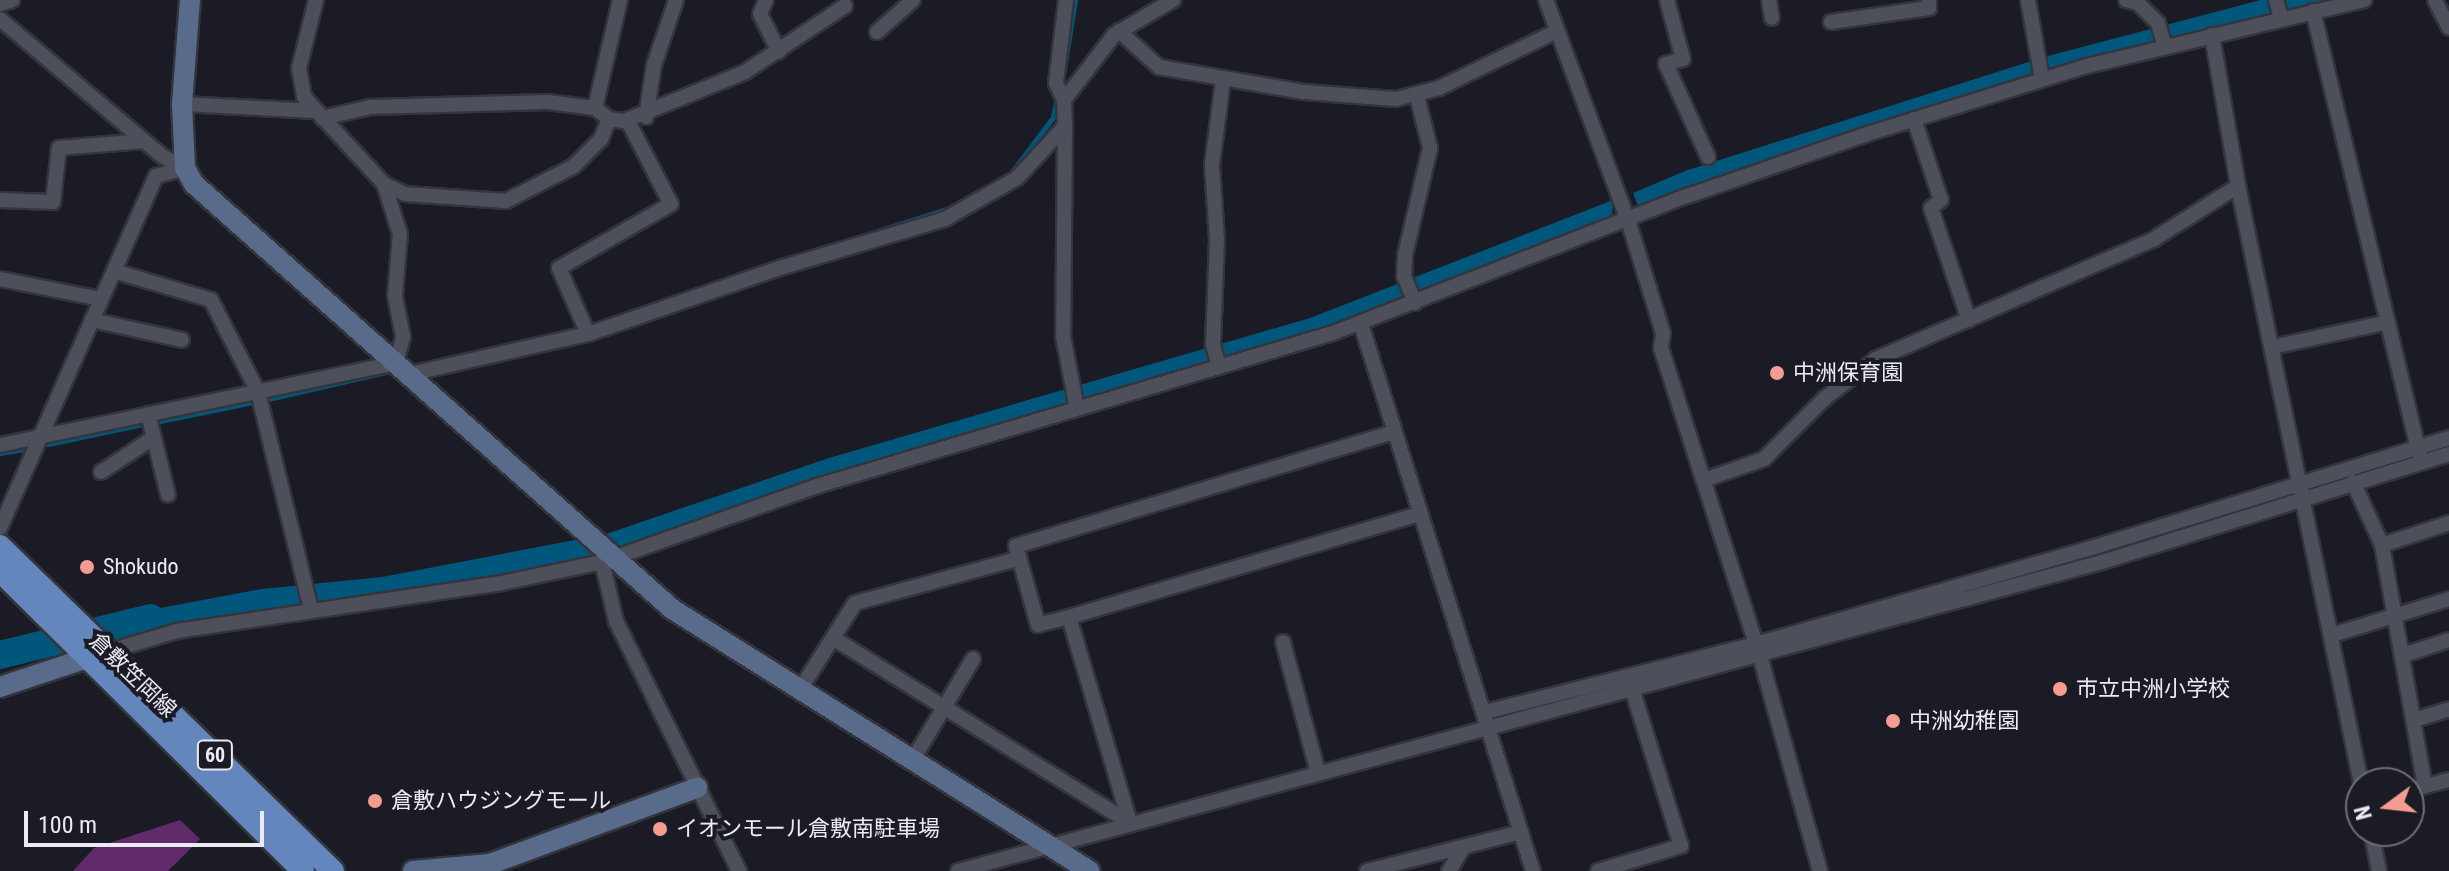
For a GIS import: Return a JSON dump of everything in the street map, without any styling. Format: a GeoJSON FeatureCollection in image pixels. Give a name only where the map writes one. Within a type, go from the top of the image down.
{"type":"FeatureCollection","features":[{"type":"Feature","properties":{"kind":"main road","name":"倉敷笠岡線"},"geometry":{"type":"LineString","coordinates":[[0,546],[67,624],[303,871]]}},
{"type":"Feature","properties":{"kind":"main road","name":"倉敷笠岡線"},"geometry":{"type":"LineString","coordinates":[[0,571],[67,624]]}},
{"type":"Feature","properties":{"kind":"main road","name":"倉敷笠岡線"},"geometry":{"type":"LineString","coordinates":[[91,649],[333,871]]}},
{"type":"Feature","properties":{"kind":"street"},"geometry":{"type":"LineString","coordinates":[[0,4],[12,0]]}},
{"type":"Feature","properties":{"kind":"street"},"geometry":{"type":"LineString","coordinates":[[190,0],[182,104],[185,168],[194,184],[403,368],[585,534],[607,559],[672,609],[1090,871]]}},
{"type":"Feature","properties":{"kind":"street"},"geometry":{"type":"LineString","coordinates":[[316,0],[299,81],[319,114],[384,184],[400,234],[395,296],[403,337],[403,368]]}},
{"type":"Feature","properties":{"kind":"street"},"geometry":{"type":"LineString","coordinates":[[595,108],[620,0]]}},
{"type":"Feature","properties":{"kind":"street"},"geometry":{"type":"LineString","coordinates":[[646,117],[654,65],[676,0]]}},
{"type":"Feature","properties":{"kind":"street"},"geometry":{"type":"LineString","coordinates":[[766,0],[760,14],[779,52]]}},
{"type":"Feature","properties":{"kind":"street"},"geometry":{"type":"LineString","coordinates":[[877,32],[913,0]]}},
{"type":"Feature","properties":{"kind":"street"},"geometry":{"type":"LineString","coordinates":[[1066,0],[1061,92],[1065,126],[1063,336],[1076,406]]}},
{"type":"Feature","properties":{"kind":"street"},"geometry":{"type":"LineString","coordinates":[[1061,92],[1122,35],[1173,0]]}},
{"type":"Feature","properties":{"kind":"street"},"geometry":{"type":"LineString","coordinates":[[1546,0],[1627,218],[1663,333],[1661,348],[1758,650],[1820,871]]}},
{"type":"Feature","properties":{"kind":"street"},"geometry":{"type":"LineString","coordinates":[[1667,0],[1683,59],[1666,64],[1708,157]]}},
{"type":"Feature","properties":{"kind":"street"},"geometry":{"type":"LineString","coordinates":[[1769,0],[1772,18]]}},
{"type":"Feature","properties":{"kind":"street"},"geometry":{"type":"LineString","coordinates":[[1831,22],[1929,8],[1929,0]]}},
{"type":"Feature","properties":{"kind":"street"},"geometry":{"type":"LineString","coordinates":[[2028,0],[2042,77]]}},
{"type":"Feature","properties":{"kind":"street"},"geometry":{"type":"LineString","coordinates":[[2126,0],[2138,3],[2158,23],[2164,44]]}},
{"type":"Feature","properties":{"kind":"street"},"geometry":{"type":"LineString","coordinates":[[0,687],[91,649],[311,607],[497,584],[607,559],[817,486],[1076,406],[1361,324],[1413,300],[1627,218],[2042,77],[2164,44],[2212,35],[2279,10],[2313,11],[2362,0]]}},
{"type":"Feature","properties":{"kind":"street"},"geometry":{"type":"LineString","coordinates":[[2435,0],[2449,28]]}},
{"type":"Feature","properties":{"kind":"street"},"geometry":{"type":"LineString","coordinates":[[182,104],[319,114],[370,107],[547,102],[595,108],[609,119],[628,121],[646,117],[779,52],[845,6]]}},
{"type":"Feature","properties":{"kind":"street"},"geometry":{"type":"LineString","coordinates":[[2313,11],[2384,323],[2419,454]]}},
{"type":"Feature","properties":{"kind":"street"},"geometry":{"type":"LineString","coordinates":[[0,19],[144,141],[185,168]]}},
{"type":"Feature","properties":{"kind":"street"},"geometry":{"type":"LineString","coordinates":[[1122,35],[1159,67],[1223,80],[1373,99],[1417,96],[1557,31]]}},
{"type":"Feature","properties":{"kind":"street"},"geometry":{"type":"LineString","coordinates":[[2212,35],[2238,186],[2358,767]]}},
{"type":"Feature","properties":{"kind":"street"},"geometry":{"type":"LineString","coordinates":[[1219,365],[1213,344],[1217,240],[1212,165],[1223,80]]}},
{"type":"Feature","properties":{"kind":"street"},"geometry":{"type":"LineString","coordinates":[[1413,300],[1405,278],[1408,231],[1429,157],[1417,96]]}},
{"type":"Feature","properties":{"kind":"street"},"geometry":{"type":"LineString","coordinates":[[384,184],[436,199],[506,201],[574,166],[601,139],[609,119]]}},
{"type":"Feature","properties":{"kind":"street"},"geometry":{"type":"LineString","coordinates":[[1914,119],[1941,200],[1931,208],[1969,320]]}},
{"type":"Feature","properties":{"kind":"street"},"geometry":{"type":"LineString","coordinates":[[588,334],[559,268],[671,204],[628,121]]}},
{"type":"Feature","properties":{"kind":"street"},"geometry":{"type":"LineString","coordinates":[[0,445],[258,392],[588,334],[783,267],[945,219],[1017,178],[1065,126]]}},
{"type":"Feature","properties":{"kind":"street"},"geometry":{"type":"LineString","coordinates":[[0,200],[53,202],[59,148],[144,141]]}},
{"type":"Feature","properties":{"kind":"street"},"geometry":{"type":"LineString","coordinates":[[0,528],[156,176],[185,168]]}},
{"type":"Feature","properties":{"kind":"street"},"geometry":{"type":"LineString","coordinates":[[1704,480],[1764,459],[1825,398],[1876,359],[2154,239],[2238,186]]}},
{"type":"Feature","properties":{"kind":"street"},"geometry":{"type":"LineString","coordinates":[[114,271],[211,300],[258,392],[311,607]]}},
{"type":"Feature","properties":{"kind":"street"},"geometry":{"type":"LineString","coordinates":[[0,279],[101,299]]}},
{"type":"Feature","properties":{"kind":"street"},"geometry":{"type":"LineString","coordinates":[[92,320],[182,340]]}},
{"type":"Feature","properties":{"kind":"street"},"geometry":{"type":"LineString","coordinates":[[2272,347],[2384,323]]}},
{"type":"Feature","properties":{"kind":"street"},"geometry":{"type":"LineString","coordinates":[[1361,324],[1533,871]]}},
{"type":"Feature","properties":{"kind":"street"},"geometry":{"type":"LineString","coordinates":[[148,414],[168,495]]}},
{"type":"Feature","properties":{"kind":"street"},"geometry":{"type":"LineString","coordinates":[[1393,432],[1016,546],[1017,559],[1038,625],[1420,514]]}},
{"type":"Feature","properties":{"kind":"street"},"geometry":{"type":"LineString","coordinates":[[101,472],[153,438]]}},
{"type":"Feature","properties":{"kind":"street"},"geometry":{"type":"LineString","coordinates":[[2302,493],[2353,482],[2449,438]]}},
{"type":"Feature","properties":{"kind":"street"},"geometry":{"type":"LineString","coordinates":[[1487,719],[1632,689],[2302,493],[2419,454],[2449,454]]}},
{"type":"Feature","properties":{"kind":"street"},"geometry":{"type":"LineString","coordinates":[[2353,482],[2382,545],[2397,615],[2422,767]]}},
{"type":"Feature","properties":{"kind":"street"},"geometry":{"type":"LineString","coordinates":[[2382,545],[2449,523]]}},
{"type":"Feature","properties":{"kind":"street"},"geometry":{"type":"LineString","coordinates":[[607,559],[616,621],[739,871]]}},
{"type":"Feature","properties":{"kind":"street"},"geometry":{"type":"LineString","coordinates":[[799,691],[855,603],[1017,559]]}},
{"type":"Feature","properties":{"kind":"street"},"geometry":{"type":"LineString","coordinates":[[2332,635],[2449,599]]}},
{"type":"Feature","properties":{"kind":"street"},"geometry":{"type":"LineString","coordinates":[[1069,617],[1130,823]]}},
{"type":"Feature","properties":{"kind":"street"},"geometry":{"type":"LineString","coordinates":[[833,638],[942,710],[1130,823]]}},
{"type":"Feature","properties":{"kind":"street"},"geometry":{"type":"LineString","coordinates":[[2404,655],[2449,640]]}},
{"type":"Feature","properties":{"kind":"street"},"geometry":{"type":"LineString","coordinates":[[1283,642],[1318,773]]}},
{"type":"Feature","properties":{"kind":"street"},"geometry":{"type":"LineString","coordinates":[[958,871],[1318,773],[1487,719],[1758,650]]}},
{"type":"Feature","properties":{"kind":"street"},"geometry":{"type":"LineString","coordinates":[[912,761],[973,659]]}},
{"type":"Feature","properties":{"kind":"street"},"geometry":{"type":"LineString","coordinates":[[1598,871],[1681,846],[1632,689]]}},
{"type":"Feature","properties":{"kind":"street"},"geometry":{"type":"LineString","coordinates":[[2414,720],[2449,709]]}},
{"type":"Feature","properties":{"kind":"street"},"geometry":{"type":"LineString","coordinates":[[2425,786],[2449,780]]}},
{"type":"Feature","properties":{"kind":"street"},"geometry":{"type":"LineString","coordinates":[[413,871],[490,864],[697,788]]}},
{"type":"Feature","properties":{"kind":"street"},"geometry":{"type":"LineString","coordinates":[[1367,871],[1521,832]]}},
{"type":"Feature","properties":{"kind":"street"},"geometry":{"type":"LineString","coordinates":[[2374,847],[2379,871]]}},
{"type":"Feature","properties":{"kind":"street"},"geometry":{"type":"LineString","coordinates":[[1449,871],[1463,848]]}},
{"type":"Feature","properties":{"kind":"shaded area"},"geometry":{"type":"Polygon","coordinates":[[[180,820],[200,839],[168,871],[73,871],[94,848],[180,820]]]}},
{"type":"Feature","properties":{"kind":"water"},"geometry":{"type":"Polygon","coordinates":[[[2261,0],[2334,0],[2049,70],[1685,187],[1639,208],[1633,193],[1685,171],[2044,57],[2261,0]]]}},
{"type":"Feature","properties":{"kind":"water"},"geometry":{"type":"Polygon","coordinates":[[[1613,200],[1612,218],[1313,333],[834,474],[582,561],[123,632],[107,618],[262,589],[382,577],[606,534],[829,458],[1310,318],[1613,200]]]}},
{"type":"Feature","properties":{"kind":"water"},"geometry":{"type":"Polygon","coordinates":[[[37,635],[51,651],[0,665],[0,646],[37,635]]]}},
{"type":"Feature","properties":{"kind":"waterway"},"geometry":{"type":"LineString","coordinates":[[1064,69],[1075,0]]}},
{"type":"Feature","properties":{"kind":"waterway"},"geometry":{"type":"LineString","coordinates":[[1053,116],[1058,94]]}},
{"type":"Feature","properties":{"kind":"waterway"},"geometry":{"type":"LineString","coordinates":[[1008,177],[1057,112]]}},
{"type":"Feature","properties":{"kind":"waterway"},"geometry":{"type":"LineString","coordinates":[[868,234],[950,208]]}},
{"type":"Feature","properties":{"kind":"waterway"},"geometry":{"type":"LineString","coordinates":[[594,324],[657,303]]}},
{"type":"Feature","properties":{"kind":"waterway"},"geometry":{"type":"LineString","coordinates":[[268,399],[395,370]]}},
{"type":"Feature","properties":{"kind":"waterway"},"geometry":{"type":"LineString","coordinates":[[160,421],[253,402]]}},
{"type":"Feature","properties":{"kind":"waterway"},"geometry":{"type":"LineString","coordinates":[[48,444],[143,424]]}},
{"type":"Feature","properties":{"kind":"waterway"},"geometry":{"type":"LineString","coordinates":[[0,453],[25,449]]}},
{"type":"Feature","properties":{"kind":"waterway"},"geometry":{"type":"LineString","coordinates":[[0,655],[151,618]]}},
{"type":"Feature","properties":{"kind":"place","name":"中洲保育園"},"geometry":{"type":"Point","coordinates":[1777,373]}},
{"type":"Feature","properties":{"kind":"place","name":"Shokudo"},"geometry":{"type":"Point","coordinates":[87,567]}},
{"type":"Feature","properties":{"kind":"place","name":"市立中洲小学校"},"geometry":{"type":"Point","coordinates":[2060,689]}},
{"type":"Feature","properties":{"kind":"place","name":"中洲幼稚園"},"geometry":{"type":"Point","coordinates":[1893,721]}},
{"type":"Feature","properties":{"kind":"place","name":"倉敷ハウジングモール"},"geometry":{"type":"Point","coordinates":[375,801]}},
{"type":"Feature","properties":{"kind":"place","name":"イオンモール倉敷南駐車場"},"geometry":{"type":"Point","coordinates":[660,829]}}]}
